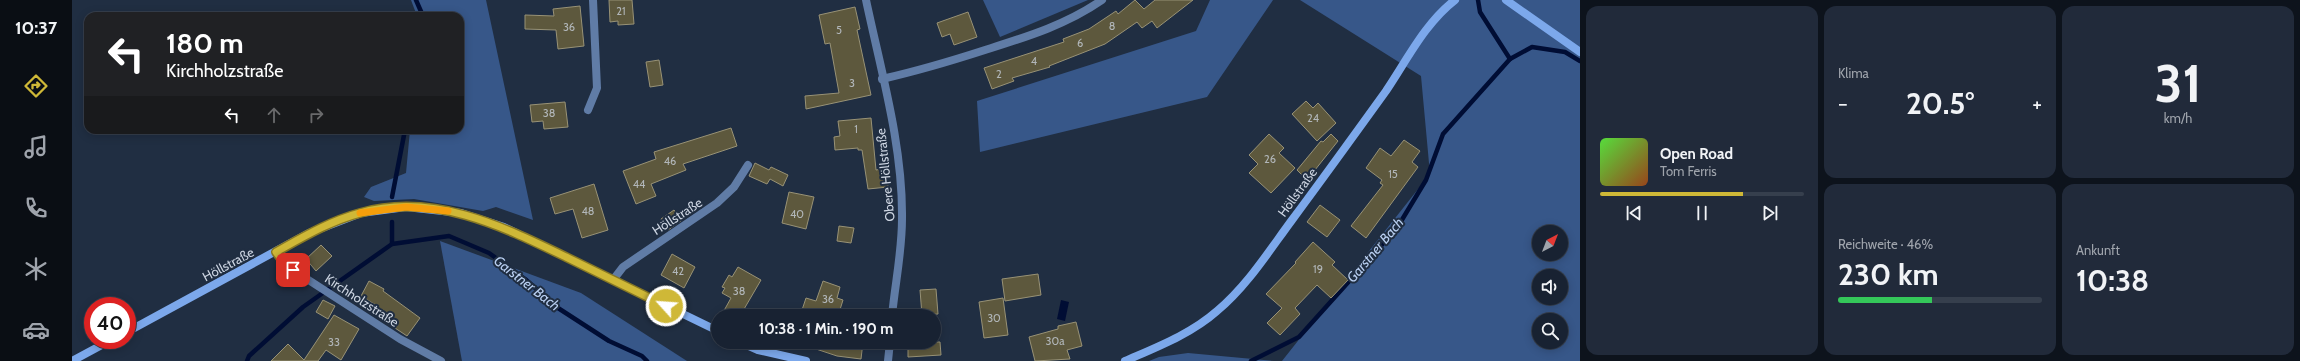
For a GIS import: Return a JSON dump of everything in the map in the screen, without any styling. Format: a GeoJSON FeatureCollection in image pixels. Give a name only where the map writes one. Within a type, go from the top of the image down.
{"type":"FeatureCollection","features":[{"type":"Feature","properties":{"kind":"street"},"geometry":{"type":"LineString","coordinates":[[588,110],[597,88],[593,0]]}},
{"type":"Feature","properties":{"kind":"street","name":"Obere Höllstraße"},"geometry":{"type":"LineString","coordinates":[[866,0],[898,165],[902,218],[902,243],[893,309]]}},
{"type":"Feature","properties":{"kind":"street"},"geometry":{"type":"LineString","coordinates":[[882,79],[951,62],[1045,31],[1076,16],[1102,0]]}},
{"type":"Feature","properties":{"kind":"street","name":"Höllstraße"},"geometry":{"type":"LineString","coordinates":[[1125,361],[1172,340],[1195,327],[1232,298],[1361,127],[1433,21],[1455,0]]}},
{"type":"Feature","properties":{"kind":"street"},"geometry":{"type":"LineString","coordinates":[[1506,0],[1580,52]]}},
{"type":"Feature","properties":{"kind":"street","name":"Höllstraße"},"geometry":{"type":"LineString","coordinates":[[613,280],[623,267],[717,204],[734,187],[748,165]]}},
{"type":"Feature","properties":{"kind":"street","name":"Höllstraße"},"geometry":{"type":"LineString","coordinates":[[136,327],[309,233],[361,212],[406,207],[461,213],[504,227],[711,328]]}},
{"type":"Feature","properties":{"kind":"street","name":"Kirchholzstraße"},"geometry":{"type":"LineString","coordinates":[[276,252],[284,263],[307,280],[400,339],[441,361]]}},
{"type":"Feature","properties":{"kind":"street"},"geometry":{"type":"LineString","coordinates":[[72,361],[94,349]]}},
{"type":"Feature","properties":{"kind":"street"},"geometry":{"type":"LineString","coordinates":[[756,349],[806,361]]}},
{"type":"Feature","properties":{"kind":"street"},"geometry":{"type":"LineString","coordinates":[[888,361],[889,349]]}},
{"type":"Feature","properties":{"kind":"shaded area"},"geometry":{"type":"Polygon","coordinates":[[[411,0],[486,0],[533,220],[496,207],[483,211],[414,199],[374,201],[364,197],[371,187],[406,173],[410,134],[464,134],[464,12],[416,12],[411,0]]]}},
{"type":"Feature","properties":{"kind":"shaded area"},"geometry":{"type":"Polygon","coordinates":[[[983,0],[1088,0],[1000,37],[983,0]]]}},
{"type":"Feature","properties":{"kind":"shaded area"},"geometry":{"type":"Polygon","coordinates":[[[1210,0],[1273,0],[1207,97],[980,152],[977,101],[1196,31],[1210,0]]]}},
{"type":"Feature","properties":{"kind":"shaded area"},"geometry":{"type":"Polygon","coordinates":[[[1300,0],[1580,0],[1580,361],[1282,361],[1430,174],[1421,76],[1300,0]]]}},
{"type":"Feature","properties":{"kind":"shaded area"},"geometry":{"type":"Polygon","coordinates":[[[440,241],[581,293],[687,361],[462,361],[440,241]]]}},
{"type":"Feature","properties":{"kind":"shaded area"},"geometry":{"type":"Polygon","coordinates":[[[1061,300],[1069,302],[1065,321],[1057,319],[1061,300]]]}},
{"type":"Feature","properties":{"kind":"shaded area"},"geometry":{"type":"Polygon","coordinates":[[[1188,353],[1274,361],[1149,361],[1159,357],[1188,353]]]}},
{"type":"Feature","properties":{"kind":"building"},"geometry":{"type":"Polygon","coordinates":[[[609,0],[632,0],[634,24],[618,25],[618,21],[610,22],[609,0]]]}},
{"type":"Feature","properties":{"kind":"building"},"geometry":{"type":"Polygon","coordinates":[[[1135,0],[1144,9],[1155,0],[1193,0],[1157,28],[1152,21],[1142,28],[1137,22],[1105,44],[1049,66],[1050,67],[1012,78],[1014,81],[992,89],[984,68],[1064,42],[1063,39],[1089,29],[1116,11],[1118,14],[1135,0]]]}},
{"type":"Feature","properties":{"kind":"building"},"geometry":{"type":"Polygon","coordinates":[[[580,6],[584,46],[558,49],[556,30],[525,29],[525,15],[554,16],[553,9],[580,6]]]}},
{"type":"Feature","properties":{"kind":"building"},"geometry":{"type":"Polygon","coordinates":[[[855,7],[860,29],[857,30],[871,95],[806,109],[805,96],[839,93],[830,43],[825,44],[819,15],[855,7]]]}},
{"type":"Feature","properties":{"kind":"building"},"geometry":{"type":"Polygon","coordinates":[[[968,12],[977,37],[954,45],[950,34],[942,37],[937,23],[968,12]]]}},
{"type":"Feature","properties":{"kind":"building"},"geometry":{"type":"Polygon","coordinates":[[[659,60],[663,85],[650,87],[646,62],[659,60]]]}},
{"type":"Feature","properties":{"kind":"building"},"geometry":{"type":"Polygon","coordinates":[[[1306,101],[1313,108],[1318,103],[1336,123],[1317,141],[1292,114],[1306,101]]]}},
{"type":"Feature","properties":{"kind":"building"},"geometry":{"type":"Polygon","coordinates":[[[565,102],[568,127],[544,129],[543,121],[532,122],[530,105],[565,102]]]}},
{"type":"Feature","properties":{"kind":"building"},"geometry":{"type":"Polygon","coordinates":[[[871,118],[876,170],[886,168],[888,187],[868,189],[862,150],[858,150],[858,148],[835,150],[834,137],[840,136],[838,121],[871,118]]]}},
{"type":"Feature","properties":{"kind":"building"},"geometry":{"type":"Polygon","coordinates":[[[731,128],[737,146],[683,164],[686,170],[651,184],[656,196],[636,204],[623,171],[656,159],[654,152],[731,128]]]}},
{"type":"Feature","properties":{"kind":"building"},"geometry":{"type":"Polygon","coordinates":[[[1269,134],[1284,148],[1279,153],[1295,168],[1271,193],[1249,173],[1258,164],[1249,155],[1269,134]]]}},
{"type":"Feature","properties":{"kind":"building"},"geometry":{"type":"Polygon","coordinates":[[[1331,134],[1338,141],[1307,180],[1297,170],[1321,141],[1323,142],[1331,134]]]}},
{"type":"Feature","properties":{"kind":"building"},"geometry":{"type":"Polygon","coordinates":[[[1404,140],[1420,151],[1412,162],[1418,167],[1366,238],[1351,226],[1383,185],[1380,183],[1382,180],[1366,168],[1380,148],[1391,156],[1404,140]]]}},
{"type":"Feature","properties":{"kind":"building"},"geometry":{"type":"Polygon","coordinates":[[[755,163],[769,170],[771,167],[788,175],[783,186],[770,179],[767,184],[749,176],[755,163]]]}},
{"type":"Feature","properties":{"kind":"building"},"geometry":{"type":"Polygon","coordinates":[[[594,184],[608,230],[582,238],[573,209],[555,214],[550,198],[594,184]]]}},
{"type":"Feature","properties":{"kind":"building"},"geometry":{"type":"Polygon","coordinates":[[[789,192],[814,197],[806,229],[782,223],[789,192]]]}},
{"type":"Feature","properties":{"kind":"building"},"geometry":{"type":"Polygon","coordinates":[[[1320,205],[1340,220],[1327,237],[1307,222],[1320,205]]]}},
{"type":"Feature","properties":{"kind":"building"},"geometry":{"type":"Polygon","coordinates":[[[674,210],[682,220],[668,230],[661,219],[674,210]]]}},
{"type":"Feature","properties":{"kind":"building"},"geometry":{"type":"Polygon","coordinates":[[[839,226],[854,228],[851,243],[837,241],[839,226]]]}},
{"type":"Feature","properties":{"kind":"building"},"geometry":{"type":"Polygon","coordinates":[[[1313,242],[1335,262],[1332,265],[1348,280],[1331,298],[1317,285],[1295,308],[1300,314],[1280,335],[1267,323],[1282,308],[1266,294],[1296,263],[1295,262],[1313,242]]]}},
{"type":"Feature","properties":{"kind":"building"},"geometry":{"type":"Polygon","coordinates":[[[321,245],[332,256],[316,271],[306,259],[321,245]]]}},
{"type":"Feature","properties":{"kind":"building"},"geometry":{"type":"Polygon","coordinates":[[[672,254],[695,267],[684,288],[661,275],[672,254]]]}},
{"type":"Feature","properties":{"kind":"building"},"geometry":{"type":"Polygon","coordinates":[[[738,267],[761,280],[744,309],[725,309],[731,298],[722,293],[725,288],[722,287],[729,275],[732,277],[738,267]]]}},
{"type":"Feature","properties":{"kind":"building"},"geometry":{"type":"Polygon","coordinates":[[[1038,274],[1041,295],[1005,301],[1002,279],[1038,274]]]}},
{"type":"Feature","properties":{"kind":"building"},"geometry":{"type":"Polygon","coordinates":[[[369,281],[384,289],[383,291],[420,318],[407,336],[374,314],[379,307],[361,296],[369,281]]]}},
{"type":"Feature","properties":{"kind":"building"},"geometry":{"type":"Polygon","coordinates":[[[823,281],[840,287],[837,298],[843,300],[840,309],[802,309],[806,298],[816,301],[823,281]]]}},
{"type":"Feature","properties":{"kind":"building"},"geometry":{"type":"Polygon","coordinates":[[[936,289],[938,309],[922,309],[920,290],[936,289]]]}},
{"type":"Feature","properties":{"kind":"building"},"geometry":{"type":"Polygon","coordinates":[[[1003,298],[1008,335],[984,338],[979,302],[1003,298]]]}},
{"type":"Feature","properties":{"kind":"building"},"geometry":{"type":"Polygon","coordinates":[[[323,300],[335,306],[328,319],[316,312],[323,300]]]}},
{"type":"Feature","properties":{"kind":"building"},"geometry":{"type":"Polygon","coordinates":[[[334,315],[359,329],[341,360],[326,350],[318,361],[271,361],[288,344],[304,360],[334,315]]]}},
{"type":"Feature","properties":{"kind":"building"},"geometry":{"type":"Polygon","coordinates":[[[1076,322],[1082,346],[1067,350],[1070,359],[1035,361],[1029,337],[1058,329],[1058,326],[1076,322]]]}},
{"type":"Feature","properties":{"kind":"building"},"geometry":{"type":"Polygon","coordinates":[[[816,349],[862,349],[861,359],[837,356],[816,349]]]}},
{"type":"Feature","properties":{"kind":"building"},"geometry":{"type":"Polygon","coordinates":[[[908,349],[941,349],[941,355],[908,357],[908,349]]]}},
{"type":"Feature","properties":{"kind":"waterway"},"geometry":{"type":"LineString","coordinates":[[416,0],[421,12]]}},
{"type":"Feature","properties":{"kind":"waterway"},"geometry":{"type":"LineString","coordinates":[[1478,0],[1480,12],[1510,59]]}},
{"type":"Feature","properties":{"kind":"waterway","name":"Garstner Bach"},"geometry":{"type":"LineString","coordinates":[[1251,361],[1299,337],[1397,228],[1426,180],[1443,134],[1510,59],[1532,47],[1565,52],[1580,61]]}},
{"type":"Feature","properties":{"kind":"waterway"},"geometry":{"type":"LineString","coordinates":[[392,197],[404,134]]}},
{"type":"Feature","properties":{"kind":"waterway"},"geometry":{"type":"LineString","coordinates":[[392,222],[392,244]]}},
{"type":"Feature","properties":{"kind":"waterway","name":"Garstner Bach"},"geometry":{"type":"LineString","coordinates":[[247,361],[249,356],[303,307],[392,244],[449,236],[489,253],[525,279],[558,308],[609,341],[642,356],[647,361]]}},
{"type":"Feature","properties":{"kind":"slow traffic"},"geometry":{"type":"LineString","coordinates":[[360,213],[382,208],[406,207],[448,211]]}},
{"type":"Feature","properties":{"kind":"route"},"geometry":{"type":"LineString","coordinates":[[293,270],[284,263],[276,252],[309,233],[361,212],[382,208],[406,207],[433,209],[461,213],[484,219],[504,227],[666,306]]}}]}
